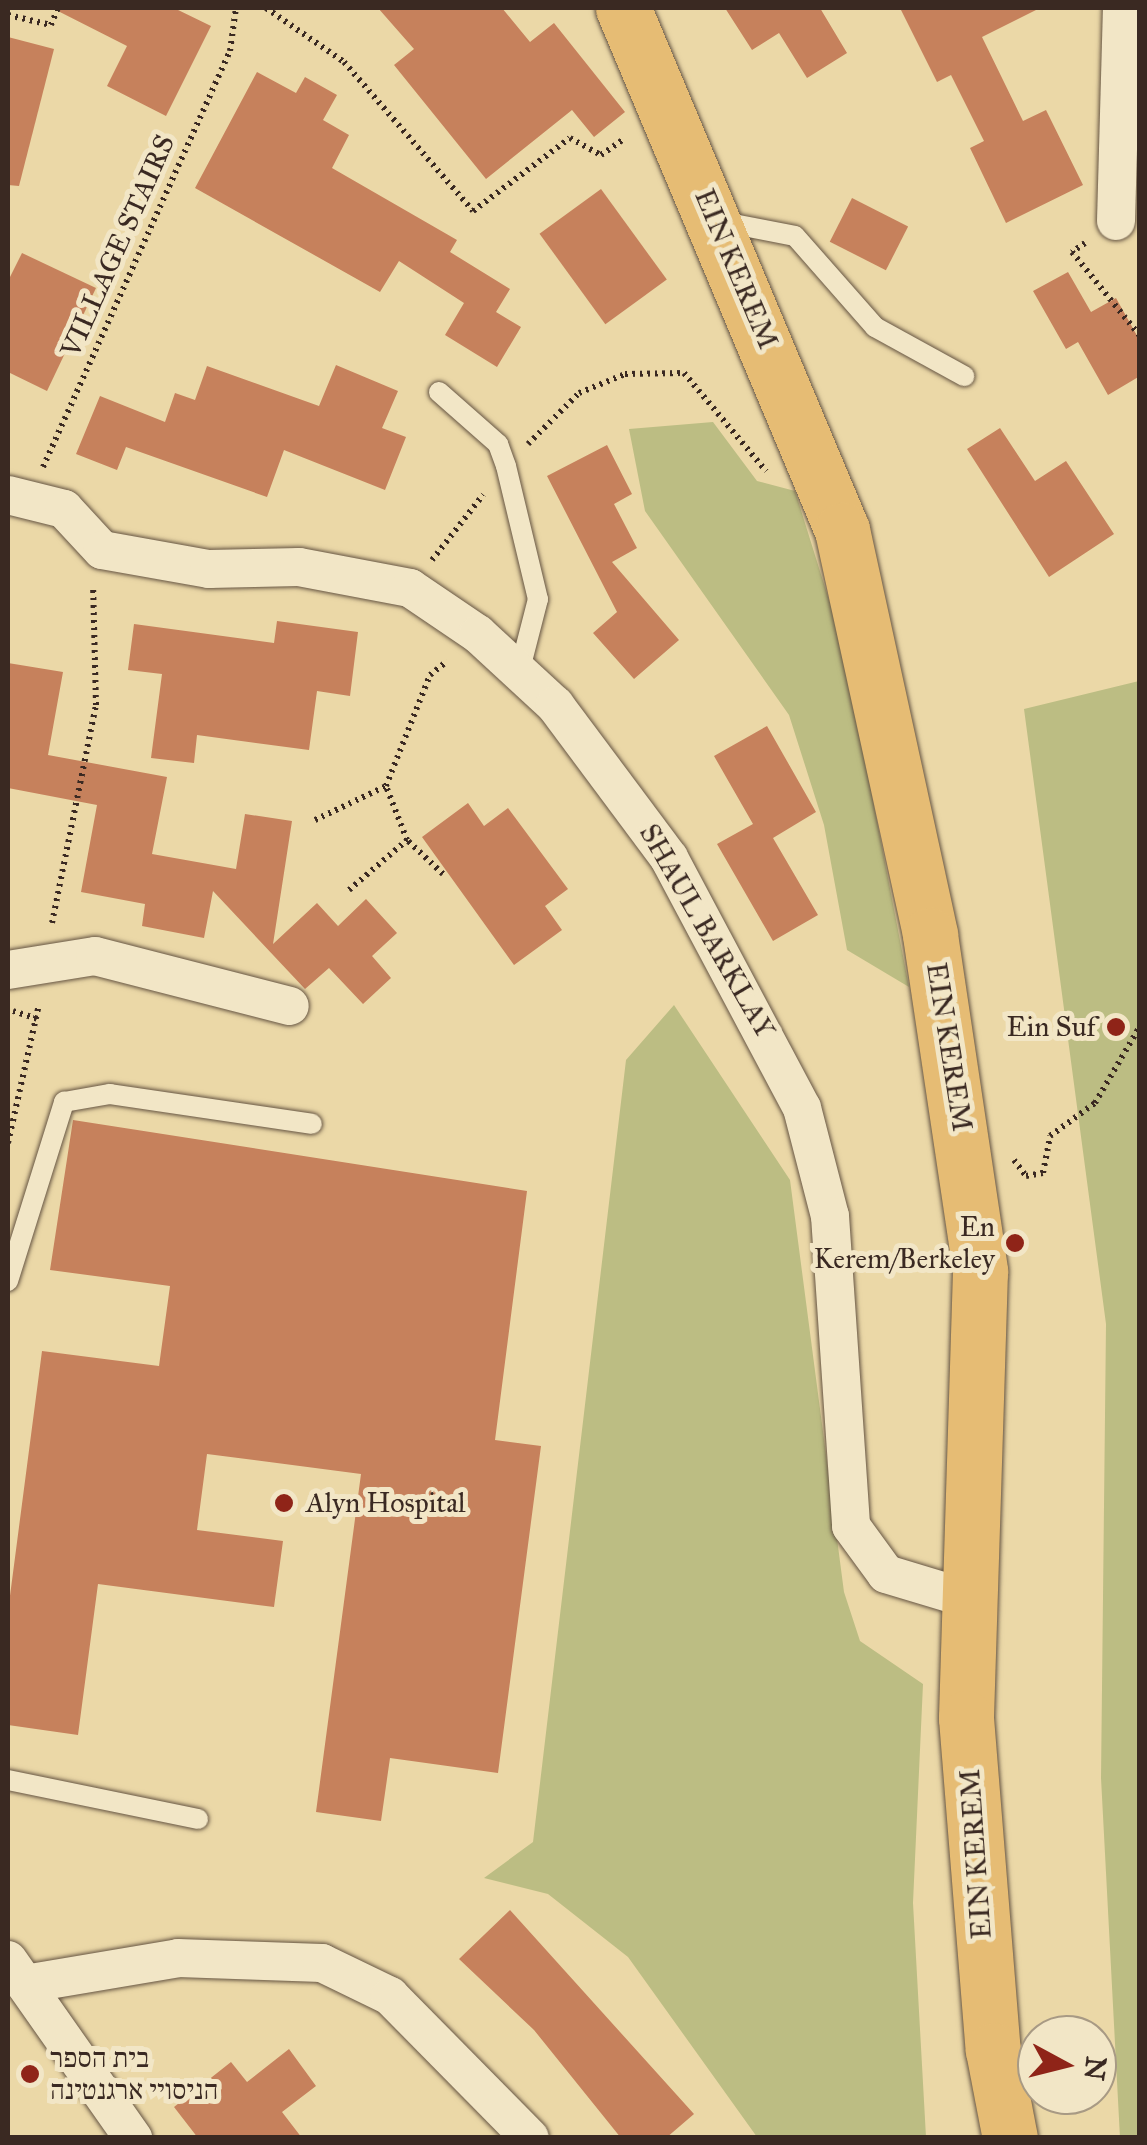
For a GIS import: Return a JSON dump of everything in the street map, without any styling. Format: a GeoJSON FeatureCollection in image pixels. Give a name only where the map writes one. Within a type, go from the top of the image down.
{"type":"FeatureCollection","features":[{"type":"Feature","properties":{"kind":"main road","name":"EIN KEREM"},"geometry":{"type":"LineString","coordinates":[[623,8],[818,460],[894,745],[970,1192],[982,1328],[969,1599],[978,1886],[1010,2138]]}},
{"type":"Feature","properties":{"kind":"street"},"geometry":{"type":"LineString","coordinates":[[1116,221],[1122,8]]}},
{"type":"Feature","properties":{"kind":"street"},"geometry":{"type":"LineString","coordinates":[[18,498],[64,508],[102,550]]}},
{"type":"Feature","properties":{"kind":"street","name":"SHAUL BARKLAY"},"geometry":{"type":"LineString","coordinates":[[102,550],[210,569],[299,567],[410,588],[520,670],[669,858],[802,1108],[830,1216],[851,1526],[886,1574],[969,1599]]}},
{"type":"Feature","properties":{"kind":"street"},"geometry":{"type":"LineString","coordinates":[[8,970],[47,956],[94,956],[290,1006]]}},
{"type":"Feature","properties":{"kind":"street"},"geometry":{"type":"LineString","coordinates":[[16,1972],[178,1958],[322,1963],[390,1996],[530,2138]]}},
{"type":"Feature","properties":{"kind":"street"},"geometry":{"type":"LineString","coordinates":[[16,1972],[134,2138]]}},
{"type":"Feature","properties":{"kind":"lane"},"geometry":{"type":"LineString","coordinates":[[715,220],[795,236],[876,326],[964,376]]}},
{"type":"Feature","properties":{"kind":"lane"},"geometry":{"type":"LineString","coordinates":[[439,392],[498,444],[506,466],[538,599],[520,670]]}},
{"type":"Feature","properties":{"kind":"lane"},"geometry":{"type":"LineString","coordinates":[[8,1281],[64,1102],[110,1094],[312,1124]]}},
{"type":"Feature","properties":{"kind":"lane"},"geometry":{"type":"LineString","coordinates":[[8,1780],[198,1819]]}},
{"type":"Feature","properties":{"kind":"path"},"geometry":{"type":"LineString","coordinates":[[8,16],[51,25],[58,8]]}},
{"type":"Feature","properties":{"kind":"path","name":"VILLAGE STAIRS"},"geometry":{"type":"LineString","coordinates":[[18,498],[230,52],[236,8]]}},
{"type":"Feature","properties":{"kind":"path"},"geometry":{"type":"LineString","coordinates":[[266,8],[344,62],[473,211],[570,138],[601,155],[634,132],[639,148]]}},
{"type":"Feature","properties":{"kind":"path"},"geometry":{"type":"LineString","coordinates":[[1116,221],[1072,252],[1140,336]]}},
{"type":"Feature","properties":{"kind":"path"},"geometry":{"type":"LineString","coordinates":[[579,393],[625,374],[684,373],[760,472],[818,460]]}},
{"type":"Feature","properties":{"kind":"path"},"geometry":{"type":"LineString","coordinates":[[8,1142],[37,1019],[65,828],[96,706],[89,600],[102,550]]}},
{"type":"Feature","properties":{"kind":"path"},"geometry":{"type":"LineString","coordinates":[[315,820],[386,786],[430,675]]}},
{"type":"Feature","properties":{"kind":"path"},"geometry":{"type":"LineString","coordinates":[[386,786],[407,840],[443,874]]}},
{"type":"Feature","properties":{"kind":"path"},"geometry":{"type":"LineString","coordinates":[[349,890],[407,840]]}},
{"type":"Feature","properties":{"kind":"path"},"geometry":{"type":"LineString","coordinates":[[8,1010],[37,1019]]}},
{"type":"Feature","properties":{"kind":"path"},"geometry":{"type":"LineString","coordinates":[[970,1192],[1000,1183],[1001,1158],[1011,1156],[1026,1176],[1043,1173],[1050,1136],[1095,1102],[1140,1026]]}},
{"type":"Feature","properties":{"kind":"green space"},"geometry":{"type":"Polygon","coordinates":[[[713,422],[757,481],[795,491],[843,645],[909,987],[847,950],[824,825],[789,715],[645,511],[629,429],[713,422]]]}},
{"type":"Feature","properties":{"kind":"green space"},"geometry":{"type":"Polygon","coordinates":[[[1139,681],[1140,2137],[1120,2138],[1117,2015],[1114,2015],[1101,1778],[1106,1324],[1024,709],[1139,681]]]}},
{"type":"Feature","properties":{"kind":"green space"},"geometry":{"type":"Polygon","coordinates":[[[674,1005],[790,1180],[844,1592],[860,1641],[923,1684],[913,1903],[926,2137],[757,2137],[628,1957],[548,1894],[484,1878],[533,1842],[626,1060],[674,1005]]]}},
{"type":"Feature","properties":{"kind":"building"},"geometry":{"type":"Polygon","coordinates":[[[52,8],[174,8],[211,26],[166,116],[107,86],[127,46],[52,8]]]}},
{"type":"Feature","properties":{"kind":"building"},"geometry":{"type":"Polygon","coordinates":[[[378,8],[502,8],[530,42],[554,23],[625,112],[594,137],[572,110],[486,179],[394,65],[414,49],[378,8]]]}},
{"type":"Feature","properties":{"kind":"building"},"geometry":{"type":"Polygon","coordinates":[[[725,8],[820,8],[847,53],[807,78],[779,33],[752,50],[725,8]]]}},
{"type":"Feature","properties":{"kind":"building"},"geometry":{"type":"Polygon","coordinates":[[[900,8],[1040,8],[982,37],[1023,121],[1046,110],[1083,185],[1006,223],[970,148],[984,141],[951,75],[937,82],[900,8]]]}},
{"type":"Feature","properties":{"kind":"building"},"geometry":{"type":"Polygon","coordinates":[[[8,37],[54,49],[19,186],[8,185],[8,37]]]}},
{"type":"Feature","properties":{"kind":"building"},"geometry":{"type":"Polygon","coordinates":[[[257,72],[296,93],[305,77],[337,95],[323,120],[349,135],[332,168],[457,240],[450,252],[510,289],[496,312],[521,327],[497,367],[445,335],[464,303],[399,261],[380,292],[195,188],[257,72]]]}},
{"type":"Feature","properties":{"kind":"building"},"geometry":{"type":"Polygon","coordinates":[[[601,189],[667,280],[605,324],[540,234],[601,189]]]}},
{"type":"Feature","properties":{"kind":"building"},"geometry":{"type":"Polygon","coordinates":[[[852,198],[908,227],[886,270],[830,242],[852,198]]]}},
{"type":"Feature","properties":{"kind":"building"},"geometry":{"type":"Polygon","coordinates":[[[22,253],[96,288],[47,391],[8,372],[8,281],[22,253]]]}},
{"type":"Feature","properties":{"kind":"building"},"geometry":{"type":"Polygon","coordinates":[[[1068,272],[1091,312],[1116,298],[1140,341],[1140,376],[1108,395],[1078,342],[1066,349],[1033,291],[1068,272]]]}},
{"type":"Feature","properties":{"kind":"building"},"geometry":{"type":"Polygon","coordinates":[[[336,365],[398,391],[382,428],[406,437],[385,490],[284,450],[267,497],[126,447],[117,470],[76,454],[100,396],[165,422],[175,393],[195,400],[207,366],[319,406],[336,365]]]}},
{"type":"Feature","properties":{"kind":"building"},"geometry":{"type":"Polygon","coordinates":[[[1000,428],[1035,481],[1066,461],[1114,534],[1049,577],[967,449],[1000,428]]]}},
{"type":"Feature","properties":{"kind":"building"},"geometry":{"type":"Polygon","coordinates":[[[607,445],[632,494],[614,504],[637,548],[612,562],[679,640],[634,679],[593,633],[617,612],[547,476],[607,445]]]}},
{"type":"Feature","properties":{"kind":"building"},"geometry":{"type":"Polygon","coordinates":[[[277,621],[358,632],[350,696],[317,691],[309,750],[197,735],[194,763],[151,758],[162,674],[128,670],[134,624],[274,643],[277,621]]]}},
{"type":"Feature","properties":{"kind":"building"},"geometry":{"type":"Polygon","coordinates":[[[8,663],[63,672],[48,755],[167,777],[152,854],[236,869],[245,814],[292,821],[273,944],[317,903],[338,926],[366,899],[397,933],[372,956],[391,978],[363,1004],[329,968],[305,989],[213,891],[204,938],[142,926],[145,904],[81,892],[97,805],[8,788],[8,663]]]}},
{"type":"Feature","properties":{"kind":"building"},"geometry":{"type":"Polygon","coordinates":[[[767,726],[816,812],[773,838],[818,915],[773,941],[717,844],[753,824],[714,756],[767,726]]]}},
{"type":"Feature","properties":{"kind":"building"},"geometry":{"type":"Polygon","coordinates":[[[468,803],[484,826],[508,808],[568,889],[545,906],[562,930],[514,965],[422,837],[468,803]]]}},
{"type":"Feature","properties":{"kind":"building"},"geometry":{"type":"Polygon","coordinates":[[[73,1120],[527,1191],[495,1440],[541,1446],[498,1773],[390,1758],[381,1821],[316,1812],[361,1474],[207,1454],[197,1530],[283,1541],[274,1607],[98,1584],[78,1735],[8,1725],[8,1611],[42,1351],[159,1366],[170,1286],[50,1270],[73,1120]]]}},
{"type":"Feature","properties":{"kind":"building"},"geometry":{"type":"Polygon","coordinates":[[[510,1910],[694,2114],[666,2138],[621,2138],[534,2030],[459,1959],[510,1910]]]}},
{"type":"Feature","properties":{"kind":"building"},"geometry":{"type":"Polygon","coordinates":[[[289,2049],[316,2086],[282,2112],[302,2138],[198,2138],[174,2107],[231,2062],[247,2082],[289,2049]]]}},
{"type":"Feature","properties":{"kind":"place","name":"Ein Suf"},"geometry":{"type":"Point","coordinates":[1116,1027]}},
{"type":"Feature","properties":{"kind":"place","name":"En Kerem/Berkeley"},"geometry":{"type":"Point","coordinates":[1015,1243]}},
{"type":"Feature","properties":{"kind":"place","name":"Alyn Hospital"},"geometry":{"type":"Point","coordinates":[284,1503]}},
{"type":"Feature","properties":{"kind":"place","name":"בית הספר הניסויי ארגנטינה"},"geometry":{"type":"Point","coordinates":[30,2074]}}]}
